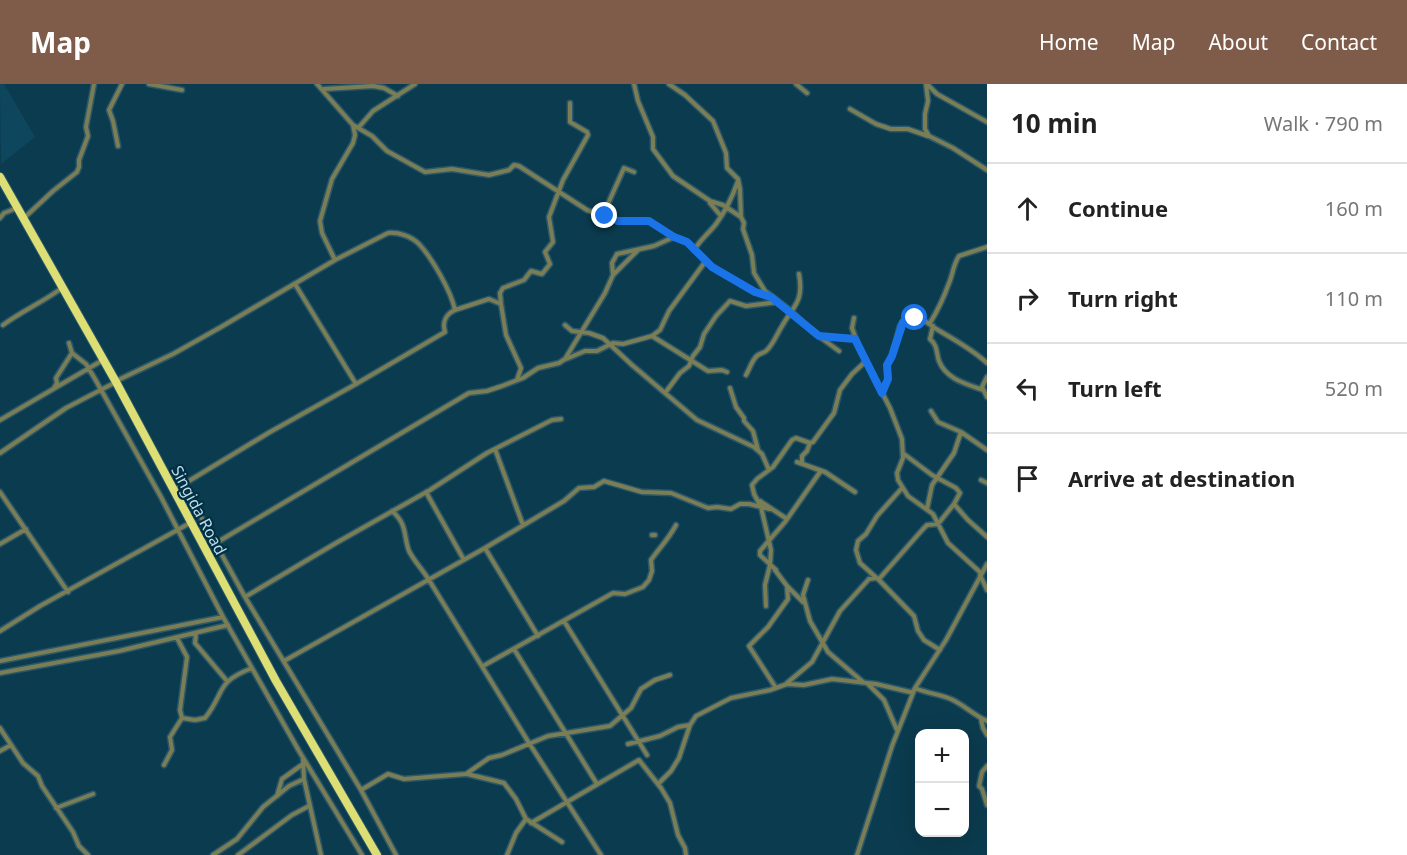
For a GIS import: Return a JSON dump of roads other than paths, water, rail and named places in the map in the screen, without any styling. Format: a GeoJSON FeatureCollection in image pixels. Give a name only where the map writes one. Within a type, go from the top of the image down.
{"type":"FeatureCollection","features":[{"type":"Feature","properties":{"kind":"highway","name":"Singida Road"},"geometry":{"type":"LineString","coordinates":[[0,177],[115,381],[276,681],[377,855]]}},
{"type":"Feature","properties":{"kind":"street"},"geometry":{"type":"LineString","coordinates":[[24,219],[69,179],[79,167],[79,160],[88,136],[87,121],[94,84]]}},
{"type":"Feature","properties":{"kind":"street"},"geometry":{"type":"LineString","coordinates":[[118,146],[109,111],[111,102],[122,84]]}},
{"type":"Feature","properties":{"kind":"street"},"geometry":{"type":"LineString","coordinates":[[149,84],[182,90]]}},
{"type":"Feature","properties":{"kind":"street"},"geometry":{"type":"LineString","coordinates":[[317,84],[324,88],[356,126],[372,136],[382,148],[421,171],[452,169],[489,175],[509,170],[516,165],[548,183],[587,210],[618,221],[649,221],[674,237],[687,242],[705,262],[755,292],[767,295],[778,302],[839,351]]}},
{"type":"Feature","properties":{"kind":"street"},"geometry":{"type":"LineString","coordinates":[[335,260],[322,233],[320,221],[332,179],[355,139],[356,126],[415,84]]}},
{"type":"Feature","properties":{"kind":"street"},"geometry":{"type":"LineString","coordinates":[[634,84],[638,101],[654,136],[653,149],[673,176],[707,200],[721,216]]}},
{"type":"Feature","properties":{"kind":"street"},"geometry":{"type":"LineString","coordinates":[[669,84],[711,119],[726,153],[727,168],[738,181],[743,229],[752,255],[754,273],[767,295]]}},
{"type":"Feature","properties":{"kind":"street"},"geometry":{"type":"LineString","coordinates":[[796,84],[807,93]]}},
{"type":"Feature","properties":{"kind":"street"},"geometry":{"type":"LineString","coordinates":[[927,84],[937,94],[987,122]]}},
{"type":"Feature","properties":{"kind":"street"},"geometry":{"type":"LineString","coordinates":[[927,84],[925,129],[929,136]]}},
{"type":"Feature","properties":{"kind":"street"},"geometry":{"type":"LineString","coordinates":[[324,88],[373,86],[386,89],[398,96]]}},
{"type":"Feature","properties":{"kind":"street"},"geometry":{"type":"LineString","coordinates":[[531,373],[521,368],[506,335],[500,293],[503,288],[524,280],[531,271],[542,274],[550,264],[545,252],[553,242],[549,217],[556,203],[558,192],[588,135],[587,132],[570,122],[570,103]]}},
{"type":"Feature","properties":{"kind":"street"},"geometry":{"type":"LineString","coordinates":[[850,109],[876,124],[891,129],[908,129],[929,136],[987,170]]}},
{"type":"Feature","properties":{"kind":"street"},"geometry":{"type":"LineString","coordinates":[[605,216],[607,206],[624,168],[634,172]]}},
{"type":"Feature","properties":{"kind":"street"},"geometry":{"type":"LineString","coordinates":[[694,250],[702,237],[716,225],[728,208],[728,202],[738,181]]}},
{"type":"Feature","properties":{"kind":"street"},"geometry":{"type":"LineString","coordinates":[[707,200],[728,208],[741,217]]}},
{"type":"Feature","properties":{"kind":"street"},"geometry":{"type":"LineString","coordinates":[[0,218],[4,213],[18,208]]}},
{"type":"Feature","properties":{"kind":"street"},"geometry":{"type":"LineString","coordinates":[[0,453],[66,408],[115,381],[173,354],[335,260],[388,233],[394,232],[418,243],[453,299],[455,310]]}},
{"type":"Feature","properties":{"kind":"street"},"geometry":{"type":"LineString","coordinates":[[613,275],[612,263],[617,254],[654,246],[674,237]]}},
{"type":"Feature","properties":{"kind":"street"},"geometry":{"type":"LineString","coordinates":[[983,390],[956,380],[940,363],[935,344],[930,339],[932,325],[958,256],[987,247]]}},
{"type":"Feature","properties":{"kind":"street"},"geometry":{"type":"LineString","coordinates":[[565,359],[605,293],[613,275],[638,249]]}},
{"type":"Feature","properties":{"kind":"street"},"geometry":{"type":"LineString","coordinates":[[216,543],[468,393],[487,391],[516,380],[538,368],[559,363],[585,351],[597,351],[613,343],[623,344],[652,336],[660,330],[669,311],[705,262]]}},
{"type":"Feature","properties":{"kind":"street"},"geometry":{"type":"LineString","coordinates":[[746,375],[753,360],[757,355],[768,350],[787,318],[793,313],[799,299],[801,284],[799,274]]}},
{"type":"Feature","properties":{"kind":"street"},"geometry":{"type":"LineString","coordinates":[[295,284],[356,384]]}},
{"type":"Feature","properties":{"kind":"street"},"geometry":{"type":"LineString","coordinates":[[3,325],[63,288]]}},
{"type":"Feature","properties":{"kind":"street"},"geometry":{"type":"LineString","coordinates":[[174,490],[291,419],[445,332],[444,320],[455,310],[489,299],[501,304]]}},
{"type":"Feature","properties":{"kind":"street"},"geometry":{"type":"LineString","coordinates":[[666,393],[680,373],[689,366],[700,347],[702,336],[730,301],[746,306],[778,302]]}},
{"type":"Feature","properties":{"kind":"street"},"geometry":{"type":"LineString","coordinates":[[882,393],[888,379],[887,365],[903,322],[912,317],[932,325],[965,345],[987,363]]}},
{"type":"Feature","properties":{"kind":"street"},"geometry":{"type":"LineString","coordinates":[[854,318],[852,327],[855,339],[902,439],[903,454],[897,473],[902,488],[908,496],[933,514],[948,543],[980,574],[987,590]]}},
{"type":"Feature","properties":{"kind":"street"},"geometry":{"type":"LineString","coordinates":[[565,326],[570,330],[603,338],[697,420],[759,451]]}},
{"type":"Feature","properties":{"kind":"street"},"geometry":{"type":"LineString","coordinates":[[652,336],[708,371],[727,372]]}},
{"type":"Feature","properties":{"kind":"street"},"geometry":{"type":"LineString","coordinates":[[819,336],[855,339]]}},
{"type":"Feature","properties":{"kind":"street"},"geometry":{"type":"LineString","coordinates":[[69,343],[72,353],[89,368],[102,390],[223,617],[362,855]]}},
{"type":"Feature","properties":{"kind":"street"},"geometry":{"type":"LineString","coordinates":[[53,389],[57,383],[56,378],[72,353]]}},
{"type":"Feature","properties":{"kind":"street"},"geometry":{"type":"LineString","coordinates":[[0,420],[103,360]]}},
{"type":"Feature","properties":{"kind":"street"},"geometry":{"type":"LineString","coordinates":[[855,492],[825,472],[800,462],[810,443],[834,413],[840,390],[866,361]]}},
{"type":"Feature","properties":{"kind":"street"},"geometry":{"type":"LineString","coordinates":[[516,380],[521,368]]}},
{"type":"Feature","properties":{"kind":"street"},"geometry":{"type":"LineString","coordinates":[[987,377],[983,383],[983,390],[987,396]]}},
{"type":"Feature","properties":{"kind":"street"},"geometry":{"type":"LineString","coordinates":[[730,388],[736,407],[753,431],[759,451],[769,470]]}},
{"type":"Feature","properties":{"kind":"street"},"geometry":{"type":"LineString","coordinates":[[931,411],[938,422],[961,432],[987,450]]}},
{"type":"Feature","properties":{"kind":"street"},"geometry":{"type":"LineString","coordinates":[[245,597],[426,492],[495,449],[552,420],[561,419]]}},
{"type":"Feature","properties":{"kind":"street"},"geometry":{"type":"LineString","coordinates":[[927,509],[932,485],[954,453],[961,432]]}},
{"type":"Feature","properties":{"kind":"street"},"geometry":{"type":"LineString","coordinates":[[766,606],[765,585],[770,563],[770,540],[752,485],[769,470],[792,440],[796,438],[810,443]]}},
{"type":"Feature","properties":{"kind":"street"},"geometry":{"type":"LineString","coordinates":[[495,449],[523,525]]}},
{"type":"Feature","properties":{"kind":"street"},"geometry":{"type":"LineString","coordinates":[[658,784],[679,758],[690,725],[697,715],[725,700],[787,684],[812,662],[840,611],[866,581],[878,578],[927,525],[938,524],[954,504],[960,493],[956,488],[937,478],[903,454]]}},
{"type":"Feature","properties":{"kind":"street"},"geometry":{"type":"LineString","coordinates":[[805,604],[787,586],[770,563],[760,555],[760,551],[787,519],[820,471]]}},
{"type":"Feature","properties":{"kind":"street"},"geometry":{"type":"LineString","coordinates":[[981,480],[987,483]]}},
{"type":"Feature","properties":{"kind":"street"},"geometry":{"type":"LineString","coordinates":[[284,662],[485,548],[564,501],[579,488],[594,487],[604,481],[642,492],[671,493],[708,508],[731,509],[740,504],[770,509]]}},
{"type":"Feature","properties":{"kind":"street"},"geometry":{"type":"LineString","coordinates":[[183,484],[245,597],[362,789],[396,855]]}},
{"type":"Feature","properties":{"kind":"street"},"geometry":{"type":"LineString","coordinates":[[902,488],[858,541],[856,550],[860,563],[878,578],[914,616],[918,631],[924,640],[940,650]]}},
{"type":"Feature","properties":{"kind":"street"},"geometry":{"type":"LineString","coordinates":[[0,492],[68,592]]}},
{"type":"Feature","properties":{"kind":"street"},"geometry":{"type":"LineString","coordinates":[[426,492],[464,560]]}},
{"type":"Feature","properties":{"kind":"street"},"geometry":{"type":"LineString","coordinates":[[757,498],[787,519]]}},
{"type":"Feature","properties":{"kind":"street"},"geometry":{"type":"LineString","coordinates":[[954,504],[987,537]]}},
{"type":"Feature","properties":{"kind":"street"},"geometry":{"type":"LineString","coordinates":[[392,511],[399,518],[412,556],[601,855]]}},
{"type":"Feature","properties":{"kind":"street"},"geometry":{"type":"LineString","coordinates":[[0,632],[40,606],[190,522]]}},
{"type":"Feature","properties":{"kind":"street"},"geometry":{"type":"LineString","coordinates":[[483,666],[613,593],[625,594],[643,587],[652,571],[651,560],[667,542],[676,525]]}},
{"type":"Feature","properties":{"kind":"street"},"geometry":{"type":"LineString","coordinates":[[0,544],[26,529]]}},
{"type":"Feature","properties":{"kind":"street"},"geometry":{"type":"LineString","coordinates":[[485,548],[538,636]]}},
{"type":"Feature","properties":{"kind":"street"},"geometry":{"type":"LineString","coordinates":[[787,684],[804,685],[832,679],[913,692],[940,650],[987,565]]}},
{"type":"Feature","properties":{"kind":"street"},"geometry":{"type":"LineString","coordinates":[[808,580],[803,595],[805,604],[810,621],[828,652],[884,700],[897,731]]}},
{"type":"Feature","properties":{"kind":"street"},"geometry":{"type":"LineString","coordinates":[[776,688],[749,646],[768,627],[788,599],[787,586]]}},
{"type":"Feature","properties":{"kind":"street"},"geometry":{"type":"LineString","coordinates":[[0,661],[223,617]]}},
{"type":"Feature","properties":{"kind":"street"},"geometry":{"type":"LineString","coordinates":[[564,621],[646,755]]}},
{"type":"Feature","properties":{"kind":"street"},"geometry":{"type":"LineString","coordinates":[[0,673],[119,651],[228,625]]}},
{"type":"Feature","properties":{"kind":"street"},"geometry":{"type":"LineString","coordinates":[[197,633],[195,643],[227,681]]}},
{"type":"Feature","properties":{"kind":"street"},"geometry":{"type":"LineString","coordinates":[[164,765],[172,750],[170,737],[182,718],[180,710],[187,657],[177,638]]}},
{"type":"Feature","properties":{"kind":"street"},"geometry":{"type":"LineString","coordinates":[[514,649],[597,784]]}},
{"type":"Feature","properties":{"kind":"street"},"geometry":{"type":"LineString","coordinates":[[182,718],[195,720],[205,718],[227,681],[252,668]]}},
{"type":"Feature","properties":{"kind":"street"},"geometry":{"type":"LineString","coordinates":[[466,774],[489,758],[548,736],[608,727],[633,706],[641,688],[669,675]]}},
{"type":"Feature","properties":{"kind":"street"},"geometry":{"type":"LineString","coordinates":[[915,688],[931,695],[950,699],[987,721]]}},
{"type":"Feature","properties":{"kind":"street"},"geometry":{"type":"LineString","coordinates":[[857,855],[897,731],[915,688]]}},
{"type":"Feature","properties":{"kind":"street"},"geometry":{"type":"LineString","coordinates":[[981,718],[987,735]]}},
{"type":"Feature","properties":{"kind":"street"},"geometry":{"type":"LineString","coordinates":[[628,744],[690,725]]}},
{"type":"Feature","properties":{"kind":"street"},"geometry":{"type":"LineString","coordinates":[[0,728],[27,768],[38,776],[42,786],[73,832],[79,846],[88,855]]}},
{"type":"Feature","properties":{"kind":"street"},"geometry":{"type":"LineString","coordinates":[[0,751],[11,745]]}},
{"type":"Feature","properties":{"kind":"street"},"geometry":{"type":"LineString","coordinates":[[303,757],[304,779],[321,855]]}},
{"type":"Feature","properties":{"kind":"street"},"geometry":{"type":"LineString","coordinates":[[531,823],[639,760],[670,803],[686,855]]}},
{"type":"Feature","properties":{"kind":"street"},"geometry":{"type":"LineString","coordinates":[[276,798],[282,779],[303,763]]}},
{"type":"Feature","properties":{"kind":"street"},"geometry":{"type":"LineString","coordinates":[[987,766],[982,772],[978,786],[982,789],[987,805]]}},
{"type":"Feature","properties":{"kind":"street"},"geometry":{"type":"LineString","coordinates":[[362,789],[388,774],[406,779],[466,774],[504,783],[516,799],[526,819],[562,842]]}},
{"type":"Feature","properties":{"kind":"street"},"geometry":{"type":"LineString","coordinates":[[213,855],[237,839],[263,807],[289,786],[304,779]]}},
{"type":"Feature","properties":{"kind":"street"},"geometry":{"type":"LineString","coordinates":[[56,808],[93,794]]}},
{"type":"Feature","properties":{"kind":"street"},"geometry":{"type":"LineString","coordinates":[[238,855],[292,815],[309,806]]}},
{"type":"Feature","properties":{"kind":"street"},"geometry":{"type":"LineString","coordinates":[[507,855],[516,834],[526,819]]}}]}
